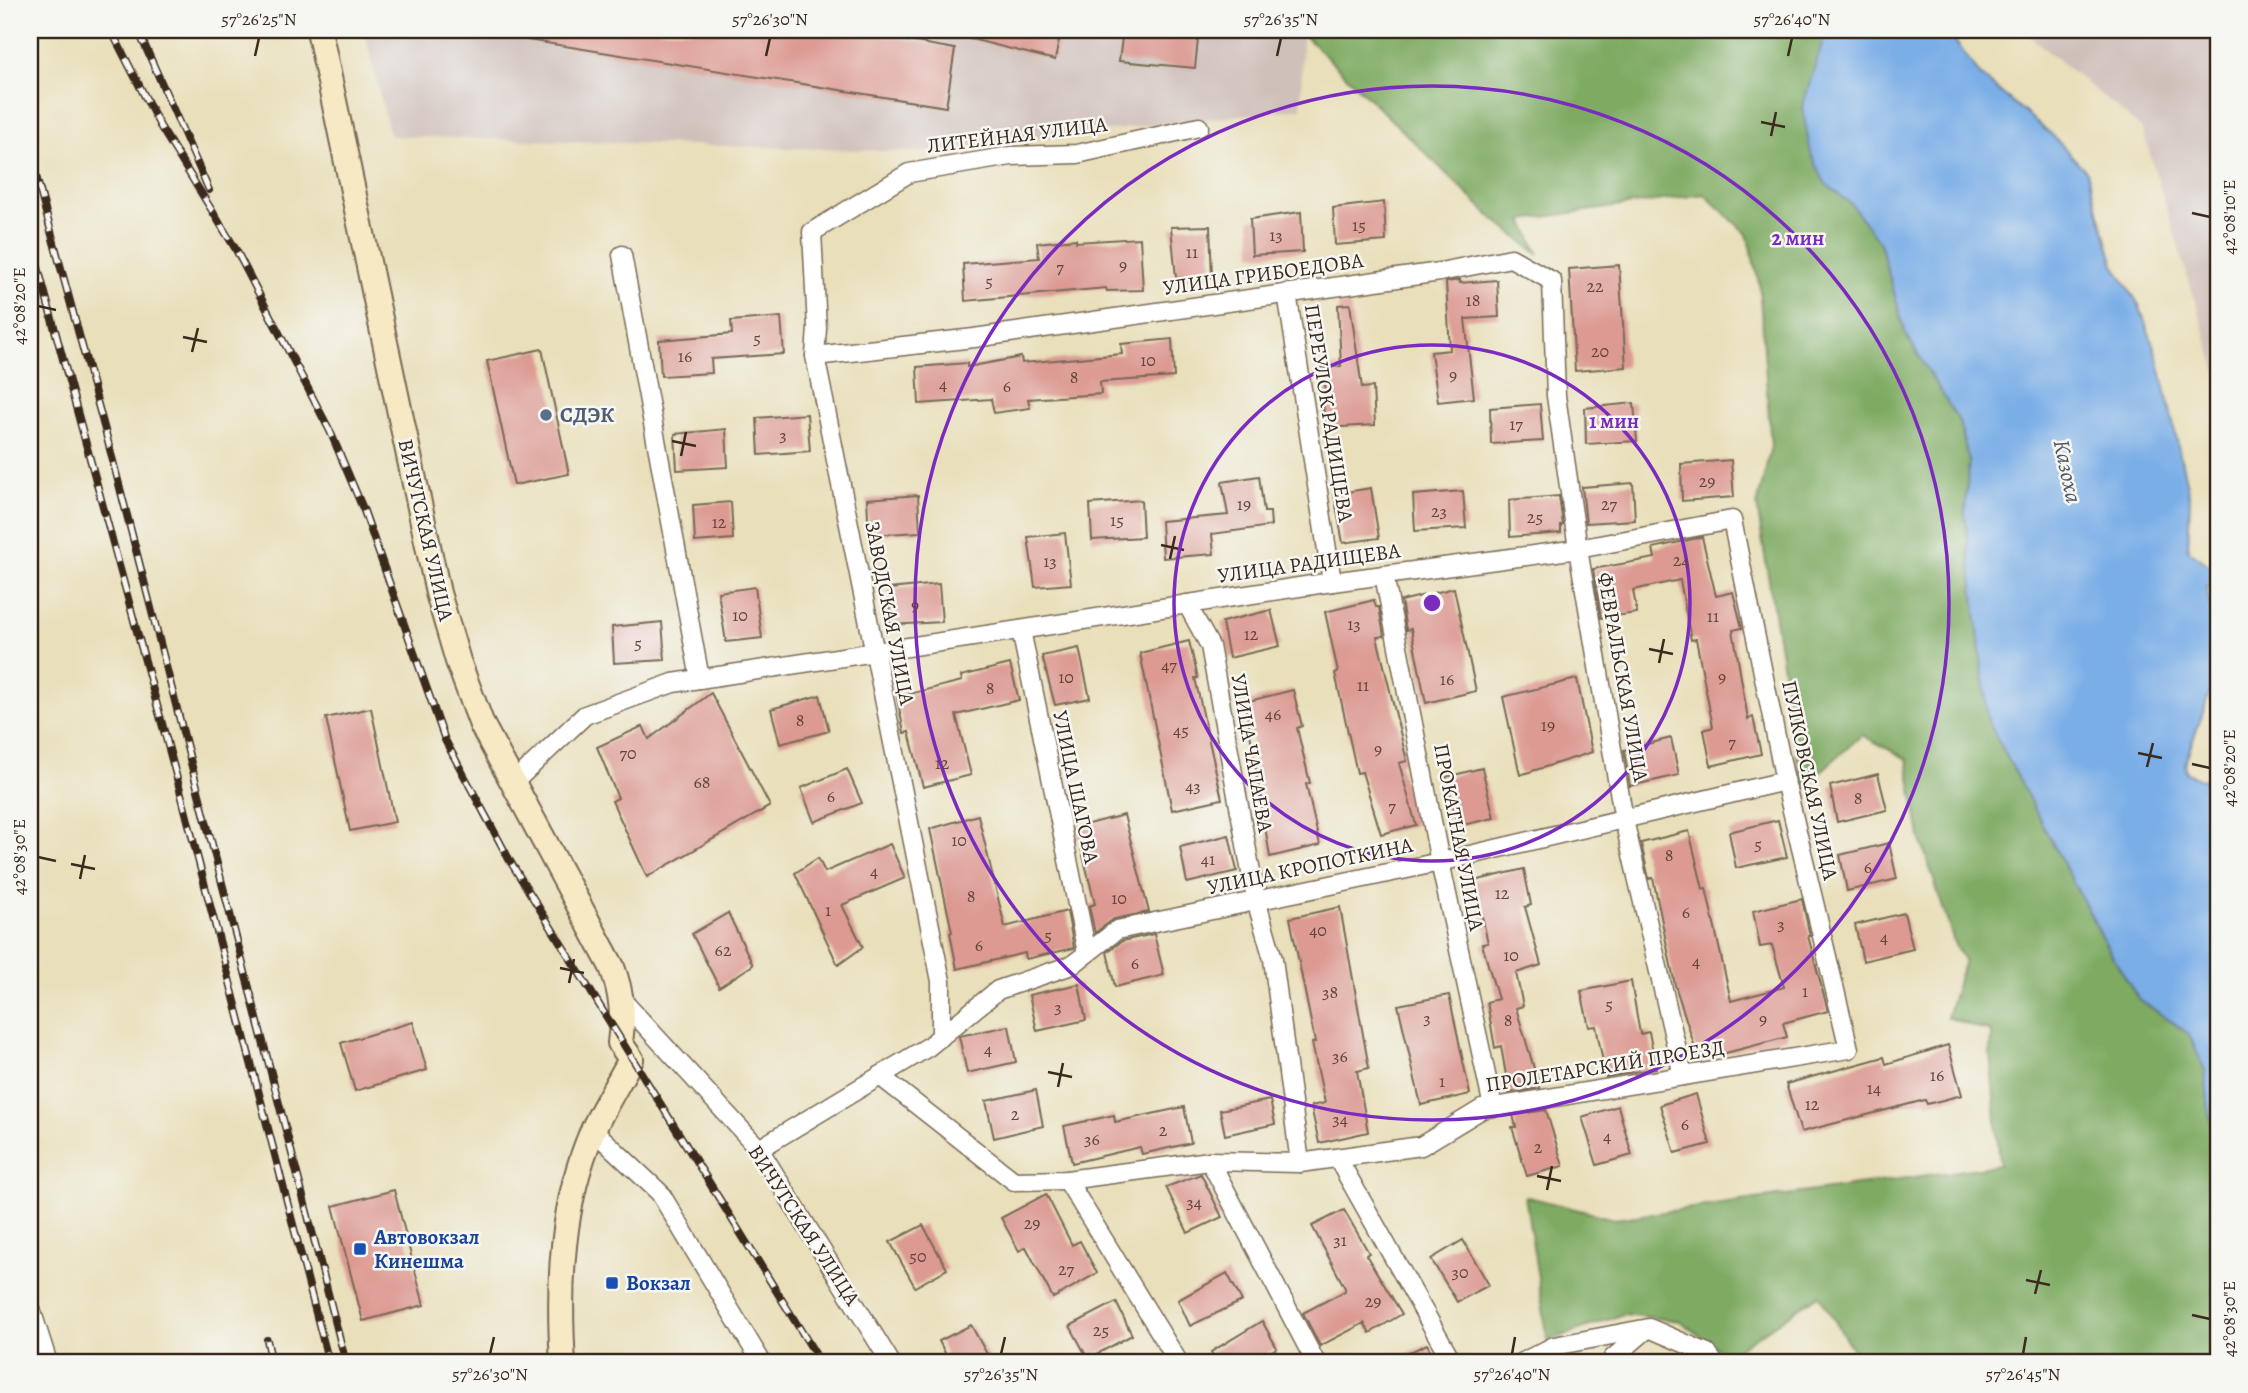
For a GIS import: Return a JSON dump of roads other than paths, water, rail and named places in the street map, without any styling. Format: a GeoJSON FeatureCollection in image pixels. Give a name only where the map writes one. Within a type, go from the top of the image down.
{"type":"FeatureCollection","features":[{"type":"Feature","properties":{"kind":"main road","name":"ВИЧУГСКАЯ УЛИЦА"},"geometry":{"type":"LineString","coordinates":[[319,30],[438,593],[458,661],[482,725],[612,967],[622,1000],[624,1018],[620,1043],[631,1059],[593,1130],[574,1187],[565,1233],[562,1267],[563,1363]]}},
{"type":"Feature","properties":{"kind":"street","name":"ЛИТЕЙНАЯ УЛИЦА"},"geometry":{"type":"LineString","coordinates":[[815,356],[817,328],[812,232],[909,173],[1010,156],[1077,154],[1199,127]]}},
{"type":"Feature","properties":{"kind":"street"},"geometry":{"type":"LineString","coordinates":[[622,255],[700,679]]}},
{"type":"Feature","properties":{"kind":"street","name":"УЛИЦА ГРИБОЕДОВА"},"geometry":{"type":"LineString","coordinates":[[815,356],[974,338],[1440,272],[1511,258],[1552,281]]}},
{"type":"Feature","properties":{"kind":"street","name":"ФЕВРАЛЬСКАЯ УЛИЦА"},"geometry":{"type":"LineString","coordinates":[[1552,281],[1556,396],[1578,549],[1625,820],[1683,1076]]}},
{"type":"Feature","properties":{"kind":"street","name":"ПЕРЕУЛОК РАДИЩЕВА"},"geometry":{"type":"LineString","coordinates":[[1287,293],[1332,582]]}},
{"type":"Feature","properties":{"kind":"street","name":"ЗАВОДСКАЯ УЛИЦА"},"geometry":{"type":"LineString","coordinates":[[815,356],[884,651],[941,981],[941,1037]]}},
{"type":"Feature","properties":{"kind":"street","name":"УЛИЦА РАДИЩЕВА"},"geometry":{"type":"LineString","coordinates":[[884,651],[1332,582],[1578,549],[1732,520]]}},
{"type":"Feature","properties":{"kind":"street","name":"ПУЛКОВСКАЯ УЛИЦА"},"geometry":{"type":"LineString","coordinates":[[1732,520],[1785,781],[1849,1049]]}},
{"type":"Feature","properties":{"kind":"street","name":"ПРОКАТНАЯ УЛИЦА"},"geometry":{"type":"LineString","coordinates":[[1384,575],[1440,862],[1493,1107]]}},
{"type":"Feature","properties":{"kind":"street","name":"УЛИЦА ЧАПАЕВА"},"geometry":{"type":"LineString","coordinates":[[1187,604],[1210,646],[1256,900],[1273,959],[1300,1163]]}},
{"type":"Feature","properties":{"kind":"street","name":"УЛИЦА ШАГОВА"},"geometry":{"type":"LineString","coordinates":[[1021,630],[1087,953]]}},
{"type":"Feature","properties":{"kind":"street"},"geometry":{"type":"LineString","coordinates":[[513,783],[585,715],[673,683],[884,651]]}},
{"type":"Feature","properties":{"kind":"street","name":"УЛИЦА КРОПОТКИНА"},"geometry":{"type":"LineString","coordinates":[[759,1149],[928,1047],[998,989],[1072,965],[1117,930],[1440,862],[1785,781]]}},
{"type":"Feature","properties":{"kind":"street","name":"ВИЧУГСКАЯ УЛИЦА"},"geometry":{"type":"LineString","coordinates":[[622,1000],[759,1149],[891,1363]]}},
{"type":"Feature","properties":{"kind":"street","name":"ПРОЛЕТАРСКИЙ ПРОЕЗД"},"geometry":{"type":"LineString","coordinates":[[880,1076],[1014,1181],[1067,1180],[1210,1161],[1300,1163],[1421,1146],[1482,1109],[1849,1049]]}},
{"type":"Feature","properties":{"kind":"street"},"geometry":{"type":"LineString","coordinates":[[593,1130],[660,1193],[762,1363]]}},
{"type":"Feature","properties":{"kind":"street"},"geometry":{"type":"LineString","coordinates":[[1338,1159],[1452,1363]]}},
{"type":"Feature","properties":{"kind":"street"},"geometry":{"type":"LineString","coordinates":[[1210,1161],[1315,1363]]}},
{"type":"Feature","properties":{"kind":"street"},"geometry":{"type":"LineString","coordinates":[[1067,1180],[1179,1363]]}},
{"type":"Feature","properties":{"kind":"street"},"geometry":{"type":"LineString","coordinates":[[30,1306],[48,1363]]}},
{"type":"Feature","properties":{"kind":"street"},"geometry":{"type":"LineString","coordinates":[[1521,1363],[1554,1346],[1649,1328],[1711,1358]]}},
{"type":"Feature","properties":{"kind":"street"},"geometry":{"type":"LineString","coordinates":[[1615,1363],[1613,1358],[1649,1328]]}},
{"type":"Feature","properties":{"kind":"water","name":"Казоха"},"geometry":{"type":"Polygon","coordinates":[[[1826,30],[1953,30],[1955,41],[1981,76],[2051,134],[2087,172],[2114,265],[2139,305],[2159,361],[2190,499],[2188,550],[2211,567],[2218,582],[2207,587],[2218,641],[2215,673],[2185,764],[2187,773],[2209,782],[2218,791],[2218,1153],[2209,1112],[2205,1070],[2189,1034],[2138,998],[2108,948],[1988,721],[1965,513],[1969,461],[1959,421],[1906,335],[1880,243],[1851,204],[1825,183],[1811,154],[1802,108],[1826,30]]]}},
{"type":"Feature","properties":{"kind":"railway"},"geometry":{"type":"LineString","coordinates":[[111,30],[160,126],[235,248],[330,431],[364,511],[445,740],[510,861],[821,1363]]}},
{"type":"Feature","properties":{"kind":"railway"},"geometry":{"type":"LineString","coordinates":[[138,30],[209,190]]}},
{"type":"Feature","properties":{"kind":"railway"},"geometry":{"type":"LineString","coordinates":[[30,154],[106,434],[346,1363]]}},
{"type":"Feature","properties":{"kind":"railway"},"geometry":{"type":"LineString","coordinates":[[30,238],[179,786],[329,1363]]}},
{"type":"Feature","properties":{"kind":"railway"},"geometry":{"type":"LineString","coordinates":[[267,1340],[272,1363]]}},
{"type":"Feature","properties":{"kind":"place","name":"СДЭК"},"geometry":{"type":"Point","coordinates":[546,415]}},
{"type":"Feature","properties":{"kind":"place","name":"Автовокзал Кинешма"},"geometry":{"type":"Point","coordinates":[360,1249]}},
{"type":"Feature","properties":{"kind":"place","name":"Вокзал"},"geometry":{"type":"Point","coordinates":[612,1283]}}]}
